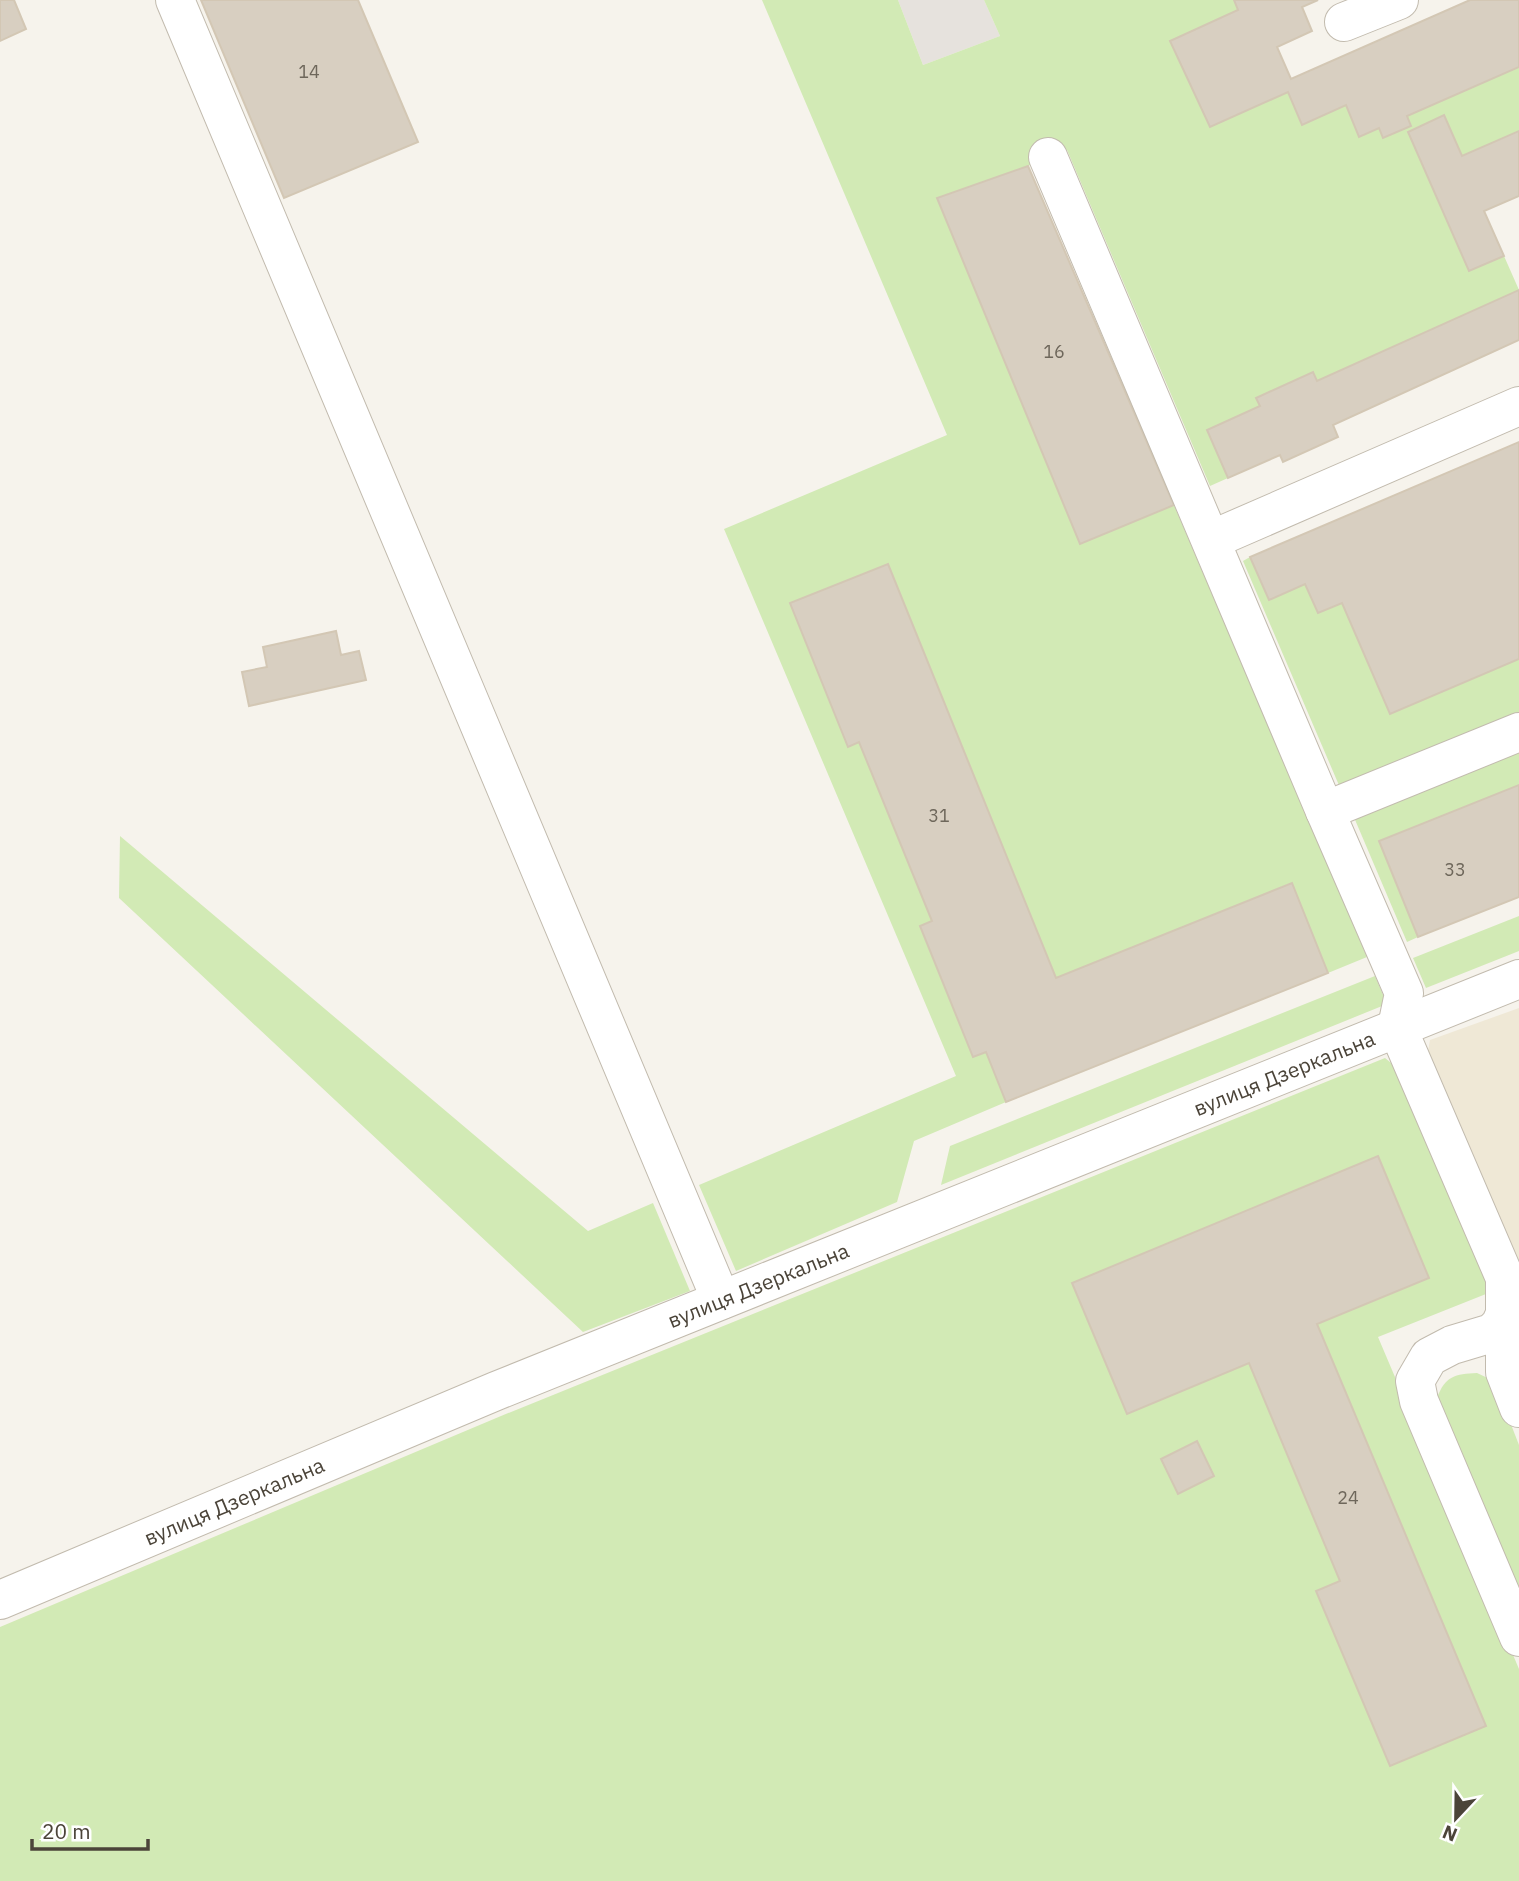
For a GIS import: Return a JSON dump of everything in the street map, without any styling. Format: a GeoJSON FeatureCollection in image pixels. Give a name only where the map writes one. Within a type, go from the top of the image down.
{"type":"FeatureCollection","features":[{"type":"Feature","properties":{"kind":"street"},"geometry":{"type":"LineString","coordinates":[[175,0],[721,1300]]}},
{"type":"Feature","properties":{"kind":"street"},"geometry":{"type":"LineString","coordinates":[[1344,22],[1399,0]]}},
{"type":"Feature","properties":{"kind":"street"},"geometry":{"type":"LineString","coordinates":[[1048,157],[1404,993],[1397,1027],[1505,1278],[1505,1372],[1519,1408]]}},
{"type":"Feature","properties":{"kind":"street"},"geometry":{"type":"LineString","coordinates":[[1211,540],[1519,406]]}},
{"type":"Feature","properties":{"kind":"street"},"geometry":{"type":"LineString","coordinates":[[1325,811],[1519,732]]}},
{"type":"Feature","properties":{"kind":"street","name":"вулиця Дзеркальна"},"geometry":{"type":"LineString","coordinates":[[0,1600],[496,1391],[1519,979]]}},
{"type":"Feature","properties":{"kind":"street"},"geometry":{"type":"LineString","coordinates":[[1505,1314],[1492,1333],[1452,1345],[1429,1357],[1415,1381],[1419,1401],[1519,1637]]}},
{"type":"Feature","properties":{"kind":"shaded area"},"geometry":{"type":"Polygon","coordinates":[[[898,0],[984,0],[1000,36],[923,65],[898,0]]]}},
{"type":"Feature","properties":{"kind":"shaded area"},"geometry":{"type":"Polygon","coordinates":[[[1519,1008],[1519,1275],[1426,1062],[1430,1040],[1519,1008]]]}},
{"type":"Feature","properties":{"kind":"green space"},"geometry":{"type":"Polygon","coordinates":[[[762,0],[898,0],[923,65],[1000,36],[984,0],[1234,0],[1238,10],[1171,41],[1210,127],[1288,92],[1302,125],[1346,105],[1359,137],[1379,128],[1383,137],[1411,126],[1407,116],[1519,67],[1519,131],[1462,156],[1444,116],[1408,132],[1469,271],[1504,256],[1519,290],[1317,381],[1313,373],[1260,406],[1207,430],[1228,478],[1210,486],[1067,150],[937,198],[1080,544],[1174,505],[1367,957],[1328,973],[1291,883],[1056,978],[888,564],[791,603],[848,746],[859,742],[932,921],[920,927],[973,1057],[986,1052],[1006,1102],[914,1141],[897,1202],[736,1271],[699,1185],[956,1076],[724,529],[947,435],[762,0]]]}},
{"type":"Feature","properties":{"kind":"green space"},"geometry":{"type":"Polygon","coordinates":[[[1250,557],[1269,599],[1305,584],[1342,603],[1390,714],[1519,659],[1519,718],[1341,790],[1243,561],[1250,557]]]}},
{"type":"Feature","properties":{"kind":"green space"},"geometry":{"type":"Polygon","coordinates":[[[1519,748],[1519,785],[1379,841],[1418,937],[1407,942],[1353,815],[1519,748]]]}},
{"type":"Feature","properties":{"kind":"green space"},"geometry":{"type":"Polygon","coordinates":[[[120,836],[588,1231],[653,1203],[690,1291],[583,1332],[119,898],[120,836]]]}},
{"type":"Feature","properties":{"kind":"green space"},"geometry":{"type":"Polygon","coordinates":[[[1519,916],[1519,951],[1426,988],[1413,958],[1519,916]]]}},
{"type":"Feature","properties":{"kind":"green space"},"geometry":{"type":"Polygon","coordinates":[[[1375,976],[1387,1004],[941,1185],[950,1146],[1375,976]]]}},
{"type":"Feature","properties":{"kind":"green space"},"geometry":{"type":"Polygon","coordinates":[[[1385,1058],[1401,1071],[1496,1290],[1378,1337],[1519,1669],[1519,1881],[0,1881],[0,1627],[501,1416],[1385,1058]]]}},
{"type":"Feature","properties":{"kind":"green space"},"geometry":{"type":"Polygon","coordinates":[[[1477,1373],[1494,1381],[1519,1445],[1519,1599],[1437,1398],[1447,1381],[1463,1374],[1477,1373]]]}},
{"type":"Feature","properties":{"kind":"building"},"geometry":{"type":"Polygon","coordinates":[[[0,0],[14,0],[26,29],[0,41],[0,0]]]}},
{"type":"Feature","properties":{"kind":"building"},"geometry":{"type":"Polygon","coordinates":[[[201,0],[358,0],[418,142],[284,198],[201,0]]]}},
{"type":"Feature","properties":{"kind":"building"},"geometry":{"type":"Polygon","coordinates":[[[1234,0],[1318,0],[1302,7],[1312,31],[1277,47],[1291,79],[1470,0],[1519,0],[1519,67],[1407,116],[1411,126],[1383,138],[1379,128],[1359,137],[1346,105],[1302,125],[1288,92],[1210,127],[1170,41],[1238,10],[1234,0]]]}},
{"type":"Feature","properties":{"kind":"building"},"geometry":{"type":"Polygon","coordinates":[[[1444,115],[1462,156],[1519,131],[1519,196],[1484,211],[1504,256],[1469,271],[1408,132],[1444,115]]]}},
{"type":"Feature","properties":{"kind":"building"},"geometry":{"type":"Polygon","coordinates":[[[1028,166],[1174,505],[1080,544],[937,198],[1028,166]]]}},
{"type":"Feature","properties":{"kind":"building"},"geometry":{"type":"Polygon","coordinates":[[[1519,290],[1519,340],[1333,425],[1338,437],[1283,462],[1280,455],[1228,478],[1207,430],[1260,406],[1256,398],[1313,372],[1317,381],[1519,290]]]}},
{"type":"Feature","properties":{"kind":"building"},"geometry":{"type":"Polygon","coordinates":[[[1519,442],[1519,659],[1390,714],[1342,603],[1318,613],[1305,584],[1269,600],[1250,557],[1519,442]]]}},
{"type":"Feature","properties":{"kind":"building"},"geometry":{"type":"Polygon","coordinates":[[[888,564],[1056,978],[1292,883],[1328,973],[1006,1102],[986,1052],[973,1057],[920,926],[932,921],[859,742],[848,747],[790,603],[888,564]]]}},
{"type":"Feature","properties":{"kind":"building"},"geometry":{"type":"Polygon","coordinates":[[[336,631],[341,655],[359,651],[366,680],[249,706],[242,672],[267,667],[263,647],[336,631]]]}},
{"type":"Feature","properties":{"kind":"building"},"geometry":{"type":"Polygon","coordinates":[[[1519,785],[1519,897],[1418,937],[1379,841],[1519,785]]]}},
{"type":"Feature","properties":{"kind":"building"},"geometry":{"type":"Polygon","coordinates":[[[1378,1156],[1429,1278],[1317,1324],[1486,1726],[1390,1766],[1316,1591],[1340,1581],[1249,1363],[1127,1414],[1072,1283],[1378,1156]]]}},
{"type":"Feature","properties":{"kind":"building"},"geometry":{"type":"Polygon","coordinates":[[[1197,1441],[1214,1476],[1178,1494],[1161,1459],[1197,1441]]]}}]}
